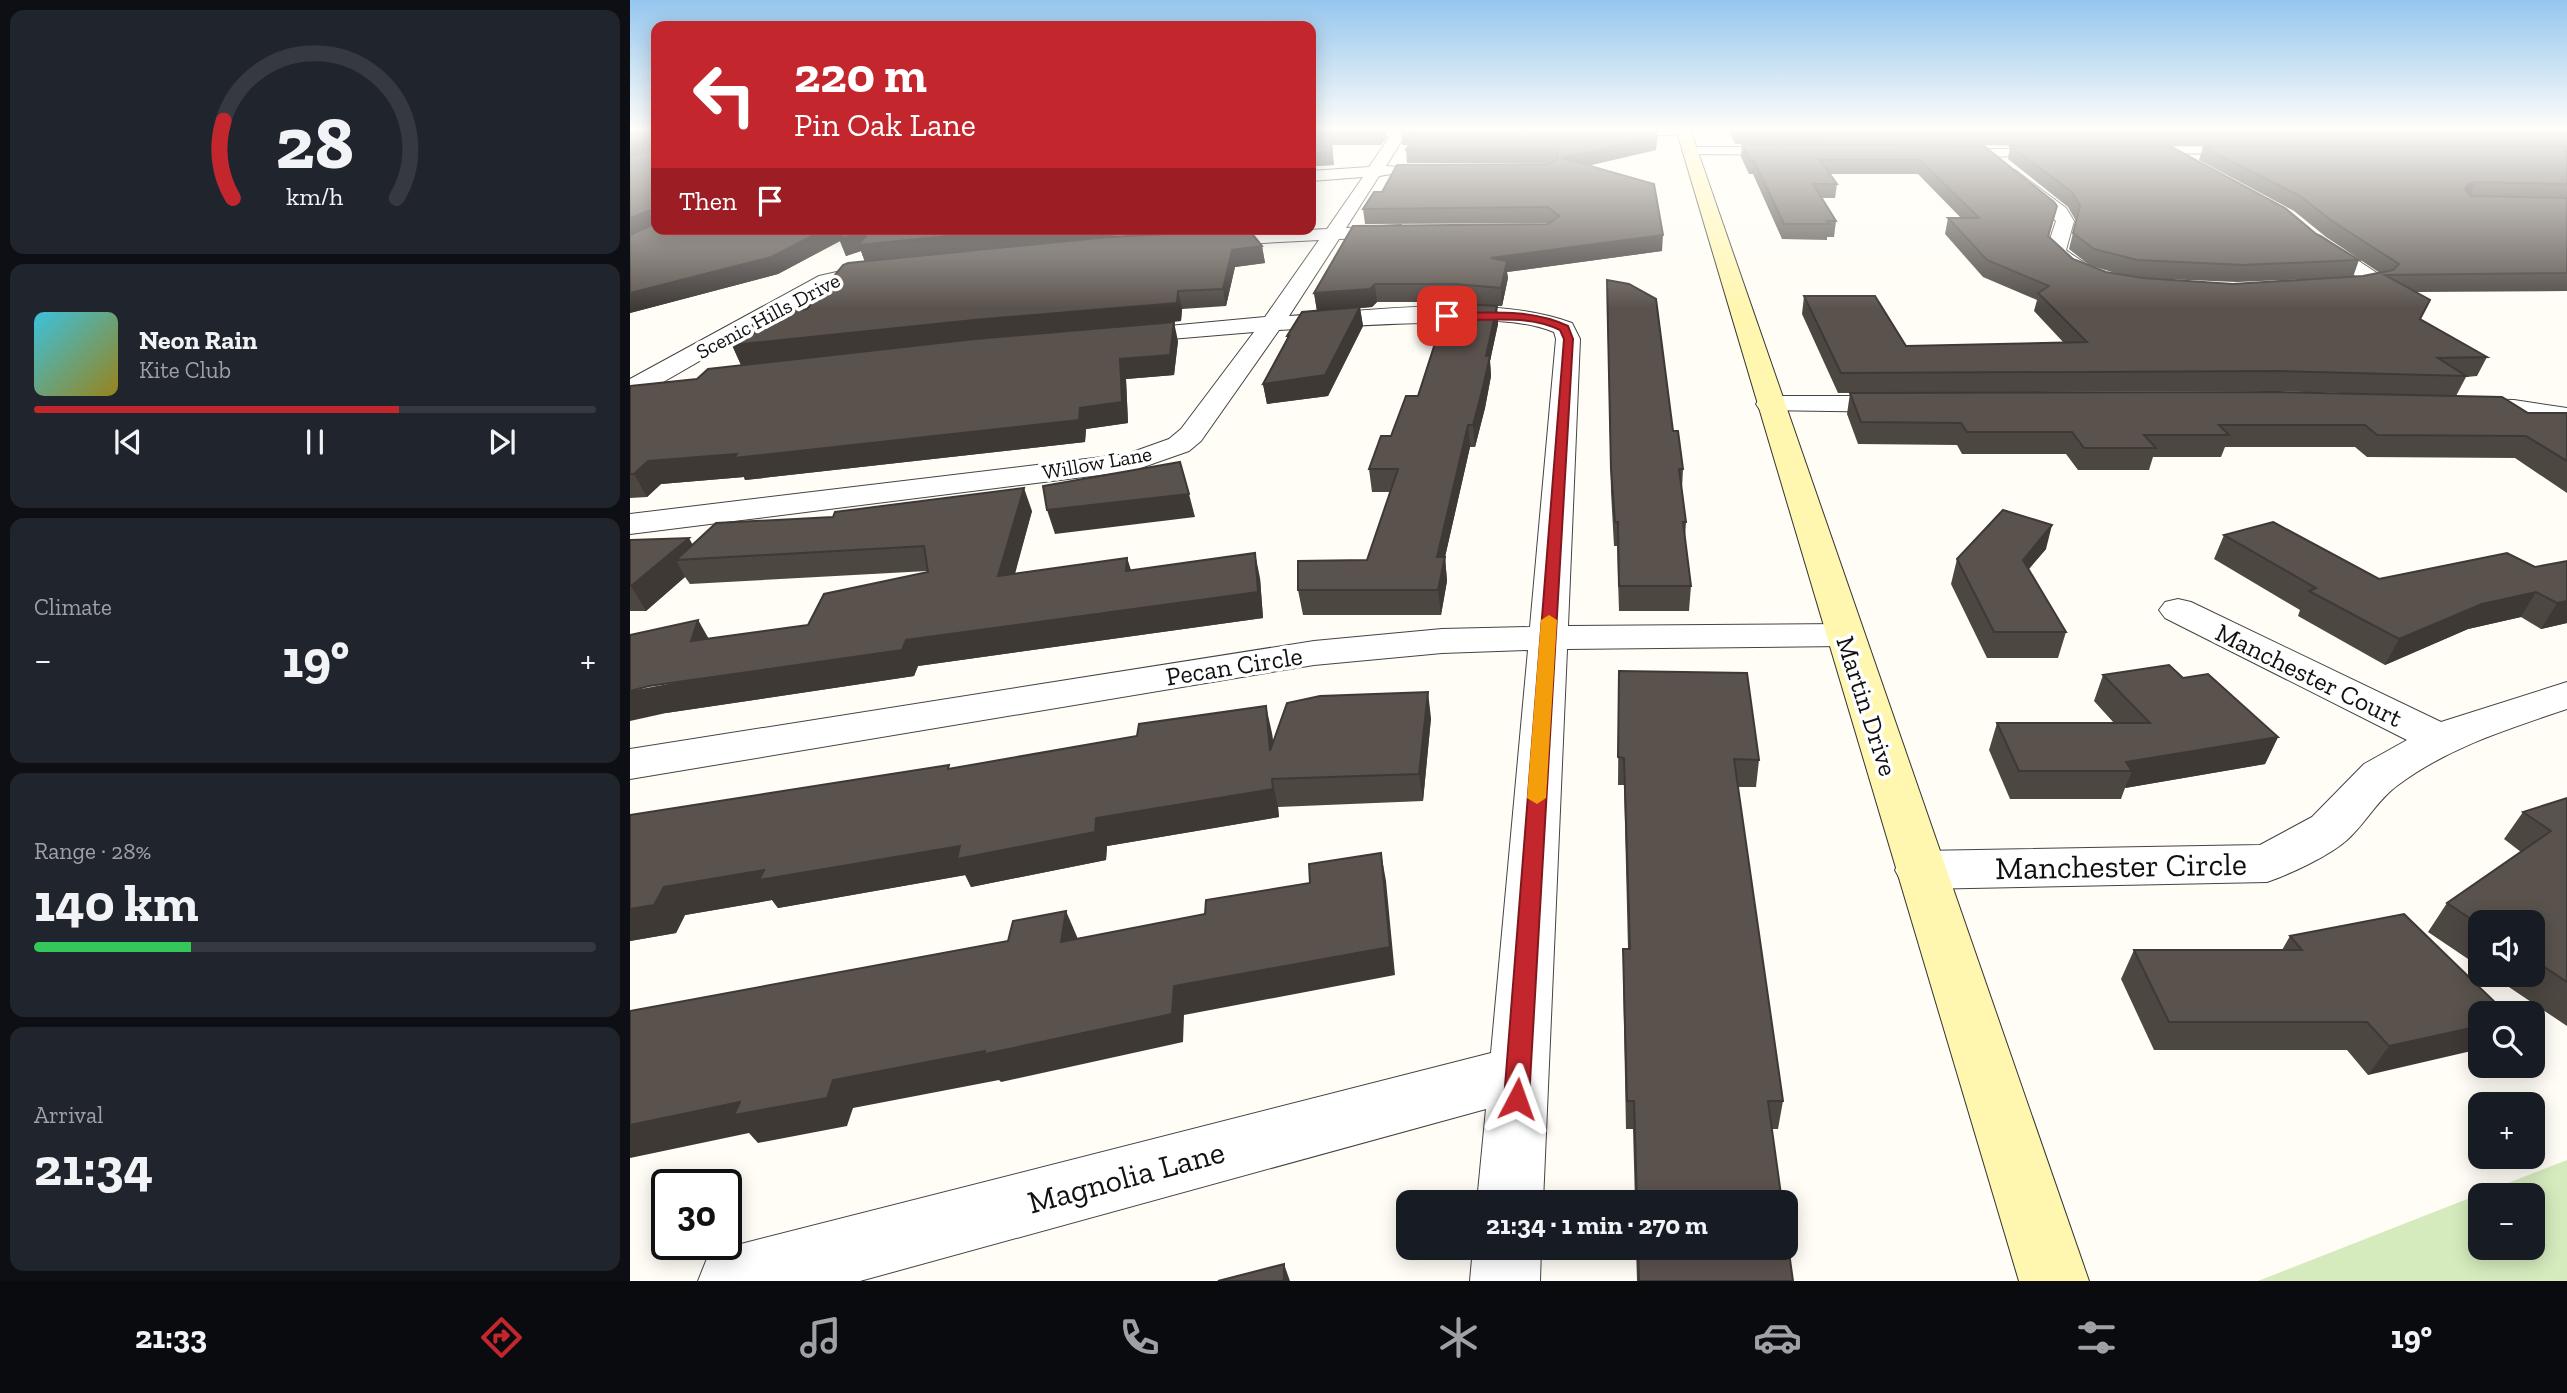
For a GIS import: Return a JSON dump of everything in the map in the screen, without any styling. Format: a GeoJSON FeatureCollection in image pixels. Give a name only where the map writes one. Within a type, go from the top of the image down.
{"type":"FeatureCollection","features":[{"type":"Feature","properties":{"kind":"street","name":"Willow Lane"},"geometry":{"type":"LineString","coordinates":[[630,524],[1150,457],[1191,435],[1272,324],[1361,189]]}},
{"type":"Feature","properties":{"kind":"street","name":"Martin Drive"},"geometry":{"type":"LineString","coordinates":[[1701,189],[2054,1281]]}},
{"type":"Feature","properties":{"kind":"street"},"geometry":{"type":"LineString","coordinates":[[2032,189],[2060,212],[2065,221],[2056,251],[2079,272],[2108,282]]}},
{"type":"Feature","properties":{"kind":"street"},"geometry":{"type":"LineString","coordinates":[[2300,225],[2317,243],[2378,281],[2356,287],[2315,289]]}},
{"type":"Feature","properties":{"kind":"street"},"geometry":{"type":"LineString","coordinates":[[1316,235],[1421,231]]}},
{"type":"Feature","properties":{"kind":"street"},"geometry":{"type":"LineString","coordinates":[[1180,242],[1313,235]]}},
{"type":"Feature","properties":{"kind":"street","name":"Scenic Hills Drive"},"geometry":{"type":"LineString","coordinates":[[632,389],[826,281],[852,272],[906,265]]}},
{"type":"Feature","properties":{"kind":"street"},"geometry":{"type":"LineString","coordinates":[[1098,338],[1272,324],[1482,315],[1517,316],[1552,322],[1564,328],[1569,339],[1511,1190]]}},
{"type":"Feature","properties":{"kind":"street"},"geometry":{"type":"LineString","coordinates":[[632,389],[717,377]]}},
{"type":"Feature","properties":{"kind":"street"},"geometry":{"type":"LineString","coordinates":[[1770,404],[1923,404]]}},
{"type":"Feature","properties":{"kind":"street"},"geometry":{"type":"LineString","coordinates":[[2447,406],[2514,408],[2567,416]]}},
{"type":"Feature","properties":{"kind":"street","name":"Manchester Court"},"geometry":{"type":"LineString","coordinates":[[2178,610],[2441,740]]}},
{"type":"Feature","properties":{"kind":"street","name":"Pecan Circle"},"geometry":{"type":"LineString","coordinates":[[630,764],[1314,653],[1442,641],[1844,635]]}},
{"type":"Feature","properties":{"kind":"street","name":"Manchester Circle"},"geometry":{"type":"LineString","coordinates":[[1920,870],[2267,863],[2329,829],[2380,775],[2441,740],[2460,730],[2567,695]]}},
{"type":"Feature","properties":{"kind":"street","name":"Magnolia Lane"},"geometry":{"type":"LineString","coordinates":[[733,1281],[1519,1073]]}},
{"type":"Feature","properties":{"kind":"street"},"geometry":{"type":"LineString","coordinates":[[1505,1281],[1506,1260]]}},
{"type":"Feature","properties":{"kind":"green space"},"geometry":{"type":"Polygon","coordinates":[[[2567,1160],[2567,1281],[2258,1281],[2468,1199],[2468,1260],[2545,1260],[2545,1183],[2508,1183],[2567,1160]]]}},
{"type":"Feature","properties":{"kind":"building"},"geometry":{"type":"Polygon","coordinates":[[[630,189],[651,189],[651,211],[630,218],[630,189]]]}},
{"type":"Feature","properties":{"kind":"building"},"geometry":{"type":"Polygon","coordinates":[[[1384,189],[1655,189],[1663,235],[1491,258],[1507,261],[1501,288],[1455,284],[1375,284],[1370,289],[1314,293],[1353,226],[1548,224],[1559,216],[1548,207],[1363,209],[1374,192],[1382,192],[1384,189]]]}},
{"type":"Feature","properties":{"kind":"building"},"geometry":{"type":"Polygon","coordinates":[[[1767,189],[1816,189],[1836,221],[1827,221],[1829,224],[1784,224],[1767,189]]]}},
{"type":"Feature","properties":{"kind":"building"},"geometry":{"type":"Polygon","coordinates":[[[1949,189],[2037,189],[2057,206],[2048,236],[2073,259],[2106,272],[2143,278],[2233,284],[2363,276],[2393,270],[2399,264],[2286,189],[2465,189],[2471,196],[2567,198],[2567,273],[2385,275],[2430,300],[2420,319],[2487,357],[2438,358],[2466,376],[2279,371],[1841,373],[1804,296],[1875,296],[1906,346],[2087,342],[2038,293],[2049,286],[1987,260],[1948,218],[1979,218],[1949,189]]]}},
{"type":"Feature","properties":{"kind":"building"},"geometry":{"type":"Polygon","coordinates":[[[2068,189],[2249,189],[2285,208],[2315,233],[2359,260],[2243,265],[2137,260],[2094,249],[2073,233],[2080,206],[2068,189]]]}},
{"type":"Feature","properties":{"kind":"building"},"geometry":{"type":"Polygon","coordinates":[[[651,225],[651,235],[814,235],[771,257],[630,293],[630,235],[651,225]]]}},
{"type":"Feature","properties":{"kind":"building"},"geometry":{"type":"Polygon","coordinates":[[[867,235],[960,235],[858,245],[867,235]]]}},
{"type":"Feature","properties":{"kind":"building"},"geometry":{"type":"Polygon","coordinates":[[[1253,235],[1262,246],[1232,250],[1223,289],[1178,291],[1177,303],[974,320],[732,345],[765,313],[807,309],[843,265],[848,263],[1108,237],[1253,235]]]}},
{"type":"Feature","properties":{"kind":"building"},"geometry":{"type":"Polygon","coordinates":[[[1607,280],[1629,284],[1656,299],[1673,431],[1678,431],[1683,469],[1679,469],[1691,586],[1619,586],[1618,522],[1615,522],[1611,469],[1607,280]]]}},
{"type":"Feature","properties":{"kind":"building"},"geometry":{"type":"Polygon","coordinates":[[[1448,303],[1497,306],[1486,356],[1490,356],[1483,387],[1473,425],[1468,425],[1437,557],[1445,557],[1438,590],[1298,590],[1298,561],[1367,560],[1398,469],[1369,469],[1381,436],[1391,436],[1406,396],[1418,396],[1448,303]]]}},
{"type":"Feature","properties":{"kind":"building"},"geometry":{"type":"Polygon","coordinates":[[[1360,307],[1325,375],[1263,384],[1302,312],[1360,307]]]}},
{"type":"Feature","properties":{"kind":"building"},"geometry":{"type":"Polygon","coordinates":[[[1174,322],[1170,355],[1120,359],[1122,402],[1080,408],[1079,420],[734,458],[737,454],[648,461],[634,474],[630,474],[630,386],[697,379],[708,369],[975,339],[1174,322]]]}},
{"type":"Feature","properties":{"kind":"building"},"geometry":{"type":"Polygon","coordinates":[[[2279,392],[2502,397],[2528,413],[2567,413],[2567,461],[2526,436],[2377,435],[2365,425],[2219,425],[2229,435],[2144,435],[2156,448],[2084,448],[2072,432],[1967,432],[1961,423],[1861,422],[1850,393],[2279,392]]]}},
{"type":"Feature","properties":{"kind":"building"},"geometry":{"type":"Polygon","coordinates":[[[1180,462],[1189,494],[1047,510],[1043,486],[1180,462]]]}},
{"type":"Feature","properties":{"kind":"building"},"geometry":{"type":"Polygon","coordinates":[[[1024,488],[998,576],[1127,558],[1126,571],[1255,553],[1258,592],[906,640],[902,650],[649,686],[630,691],[630,635],[698,620],[691,641],[808,625],[824,594],[928,572],[924,546],[676,560],[716,523],[833,517],[835,512],[1024,488]]]}},
{"type":"Feature","properties":{"kind":"building"},"geometry":{"type":"Polygon","coordinates":[[[2003,510],[2052,525],[2023,560],[2066,632],[1994,632],[1957,559],[2003,510]]]}},
{"type":"Feature","properties":{"kind":"building"},"geometry":{"type":"Polygon","coordinates":[[[2273,522],[2379,579],[2507,553],[2535,567],[2567,561],[2567,601],[2557,603],[2536,592],[2482,604],[2399,639],[2309,591],[2316,588],[2224,535],[2273,522]]]}},
{"type":"Feature","properties":{"kind":"building"},"geometry":{"type":"Polygon","coordinates":[[[689,538],[631,586],[630,586],[630,540],[689,538]]]}},
{"type":"Feature","properties":{"kind":"building"},"geometry":{"type":"Polygon","coordinates":[[[2169,665],[2183,678],[2208,674],[2278,737],[2126,762],[2132,771],[2019,771],[1997,723],[2150,723],[2103,675],[2169,665]]]}},
{"type":"Feature","properties":{"kind":"building"},"geometry":{"type":"Polygon","coordinates":[[[1619,671],[1747,673],[1759,760],[1734,759],[1783,1101],[1768,1101],[1780,1190],[1637,1190],[1634,1101],[1627,1101],[1623,949],[1630,949],[1624,758],[1618,757],[1619,671]]]}},
{"type":"Feature","properties":{"kind":"building"},"geometry":{"type":"Polygon","coordinates":[[[1428,692],[1419,774],[1272,779],[1273,789],[1096,818],[1095,832],[957,859],[960,846],[759,880],[764,870],[664,887],[654,905],[630,909],[630,815],[949,765],[948,769],[1137,736],[1139,724],[1266,706],[1270,751],[1287,703],[1320,696],[1428,692]]]}},
{"type":"Feature","properties":{"kind":"building"},"geometry":{"type":"Polygon","coordinates":[[[2567,798],[2567,982],[2545,968],[2545,910],[2468,910],[2468,917],[2447,903],[2551,831],[2523,812],[2567,798]]]}},
{"type":"Feature","properties":{"kind":"building"},"geometry":{"type":"Polygon","coordinates":[[[1381,853],[1390,947],[1174,986],[1172,1014],[985,1054],[985,1051],[833,1080],[827,1098],[734,1115],[740,1102],[630,1125],[630,1011],[1008,941],[1013,921],[1066,911],[1061,942],[1205,914],[1206,900],[1310,883],[1309,864],[1381,853]]]}},
{"type":"Feature","properties":{"kind":"building"},"geometry":{"type":"Polygon","coordinates":[[[2404,914],[2468,976],[2468,987],[2479,987],[2494,1001],[2468,1001],[2468,1029],[2389,1046],[2367,1022],[2169,1022],[2134,950],[2302,950],[2290,936],[2404,914]]]}},
{"type":"Feature","properties":{"kind":"building"},"geometry":{"type":"Polygon","coordinates":[[[1638,1260],[1790,1260],[1793,1281],[1639,1281],[1638,1260]]]}},
{"type":"Feature","properties":{"kind":"building"},"geometry":{"type":"Polygon","coordinates":[[[1284,1264],[1284,1281],[1218,1281],[1284,1264]]]}},
{"type":"Feature","properties":{"kind":"slow traffic"},"geometry":{"type":"LineString","coordinates":[[1537,798],[1549,620]]}},
{"type":"Feature","properties":{"kind":"route"},"geometry":{"type":"LineString","coordinates":[[1447,316],[1517,316],[1552,322],[1564,328],[1569,339],[1517,1099]]}}]}
